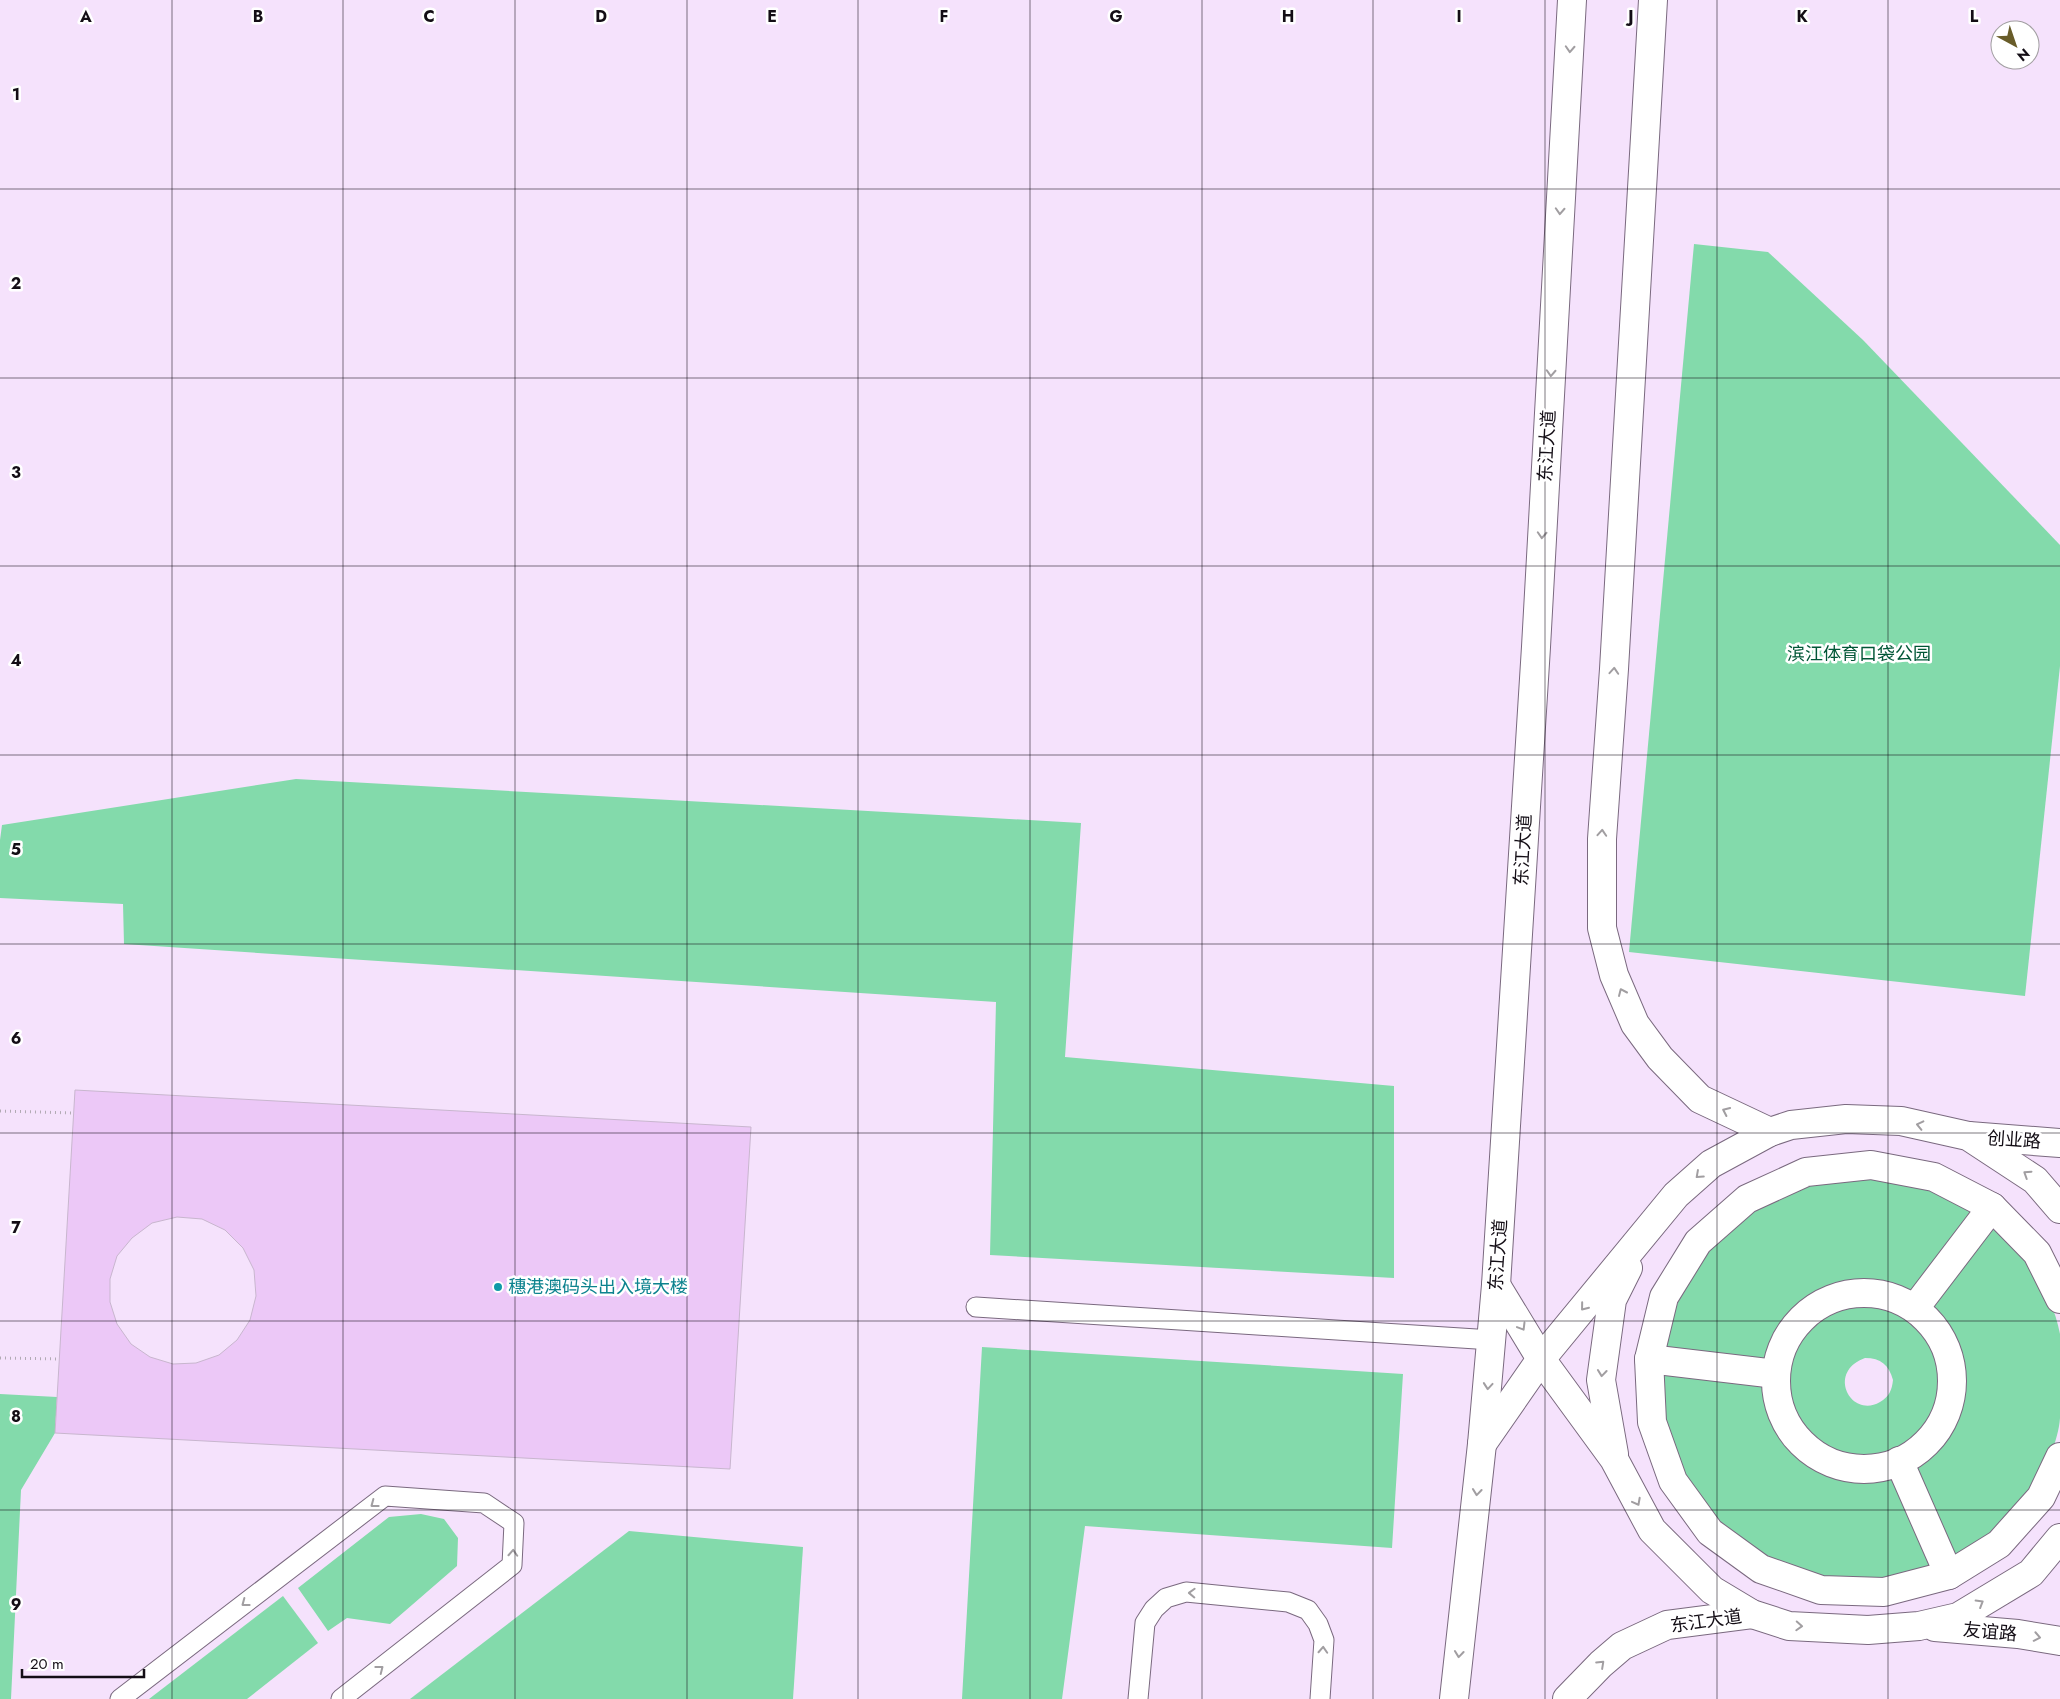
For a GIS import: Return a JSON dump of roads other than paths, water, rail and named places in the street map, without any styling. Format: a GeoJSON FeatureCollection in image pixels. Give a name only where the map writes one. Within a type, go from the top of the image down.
{"type":"FeatureCollection","features":[{"type":"Feature","properties":{"kind":"street","name":"东江大道"},"geometry":{"type":"LineString","coordinates":[[1454,1699],[1482,1444],[1496,1285],[1536,647],[1572,0]]}},
{"type":"Feature","properties":{"kind":"street"},"geometry":{"type":"LineString","coordinates":[[1653,0],[1614,669],[1602,840],[1602,928],[1614,975],[1636,1024],[1660,1058],[1700,1099],[1770,1132]]}},
{"type":"Feature","properties":{"kind":"street"},"geometry":{"type":"LineString","coordinates":[[1482,1444],[1541,1359],[1676,1195],[1710,1164],[1770,1132],[1791,1125],[1846,1118],[1901,1121],[1968,1136],[2035,1180],[2060,1209]]}},
{"type":"Feature","properties":{"kind":"street","name":"创业路"},"geometry":{"type":"LineString","coordinates":[[1968,1136],[2060,1143]]}},
{"type":"Feature","properties":{"kind":"street"},"geometry":{"type":"LineString","coordinates":[[2060,1299],[2037,1253],[1992,1207],[1934,1176],[1871,1165],[1806,1172],[1746,1199],[1698,1242],[1664,1297],[1649,1359],[1652,1422],[1673,1482],[1710,1532],[1761,1569],[1821,1590],[1884,1592],[1949,1575],[1999,1544],[2041,1497],[2060,1457]]}},
{"type":"Feature","properties":{"kind":"street"},"geometry":{"type":"LineString","coordinates":[[1915,1308],[1992,1207]]}},
{"type":"Feature","properties":{"kind":"street"},"geometry":{"type":"LineString","coordinates":[[1614,1459],[1601,1380],[1612,1300],[1648,1228]]}},
{"type":"Feature","properties":{"kind":"street"},"geometry":{"type":"LineString","coordinates":[[1496,1285],[1541,1359],[1614,1459],[1652,1530],[1712,1590],[1752,1614],[1789,1626],[1868,1630],[1919,1626],[1958,1617],[2031,1573],[2060,1538]]}},
{"type":"Feature","properties":{"kind":"street"},"geometry":{"type":"LineString","coordinates":[[1865,1293],[1891,1297],[1915,1308],[1934,1327],[1947,1350],[1952,1376],[1950,1402],[1939,1427],[1922,1447],[1899,1461],[1870,1469],[1840,1466],[1812,1453],[1791,1432],[1778,1404],[1776,1374],[1782,1348],[1795,1325],[1815,1307],[1839,1296],[1865,1293]]}},
{"type":"Feature","properties":{"kind":"street"},"geometry":{"type":"LineString","coordinates":[[1649,1359],[1776,1374]]}},
{"type":"Feature","properties":{"kind":"street"},"geometry":{"type":"LineString","coordinates":[[1899,1461],[1949,1575]]}},
{"type":"Feature","properties":{"kind":"street","name":"东江大道"},"geometry":{"type":"LineString","coordinates":[[1567,1699],[1601,1664],[1622,1646],[1667,1625],[1752,1614]]}},
{"type":"Feature","properties":{"kind":"street","name":"友谊路"},"geometry":{"type":"LineString","coordinates":[[1919,1626],[2018,1634],[2060,1642]]}},
{"type":"Feature","properties":{"kind":"lane"},"geometry":{"type":"LineString","coordinates":[[976,1308],[1492,1340]]}},
{"type":"Feature","properties":{"kind":"lane"},"geometry":{"type":"LineString","coordinates":[[120,1699],[385,1496],[484,1503],[514,1523],[512,1564],[342,1699]]}},
{"type":"Feature","properties":{"kind":"lane"},"geometry":{"type":"LineString","coordinates":[[1138,1699],[1145,1623],[1154,1609],[1166,1598],[1186,1592],[1288,1602],[1308,1610],[1318,1624],[1324,1640],[1320,1699]]}},
{"type":"Feature","properties":{"kind":"place","name":"穗港澳码头出入境大楼"},"geometry":{"type":"Point","coordinates":[498,1287]}},
{"type":"Feature","properties":{"kind":"park label","name":"滨江体育口袋公园"},"geometry":{"type":"Point","coordinates":[1859,654]}}]}
